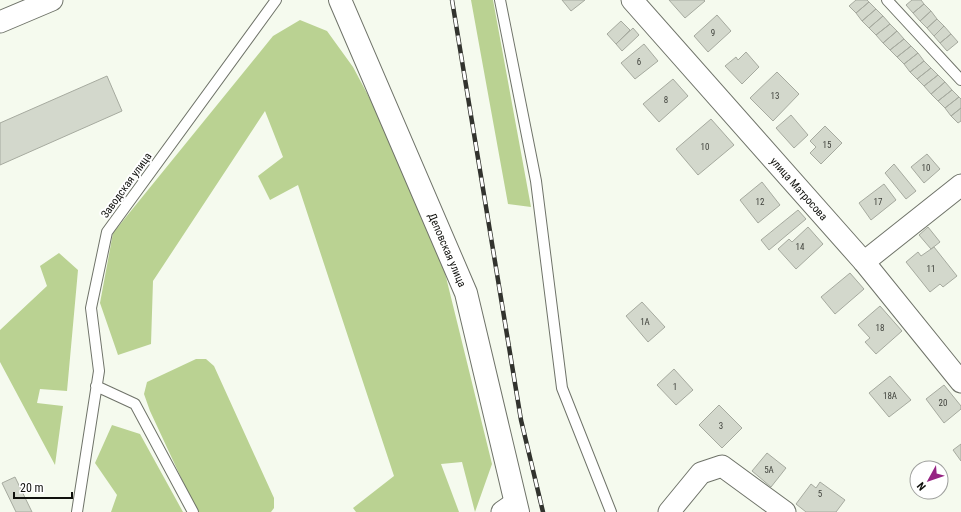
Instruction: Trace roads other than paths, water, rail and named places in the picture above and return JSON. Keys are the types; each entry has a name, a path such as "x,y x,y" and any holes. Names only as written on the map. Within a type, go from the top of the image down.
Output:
{"street":[{"path":"0,22 52,0"},
{"name":"Деповская улица","path":"340,0 466,293 512,509"},
{"name":"улица Матросова","path":"632,0 864,262 961,382"},
{"path":"864,262 961,185"},
{"path":"669,512 701,473 722,466 785,512"}],"lane":[{"name":"Заводская улица","path":"78,512 99,371 91,308 107,232 276,0"},
{"path":"500,0 536,181 562,388 611,512"},
{"path":"887,0 961,80"},
{"path":"96,386 135,404 193,512"}],"railway":[{"path":"452,0 521,420 543,512"}]}
